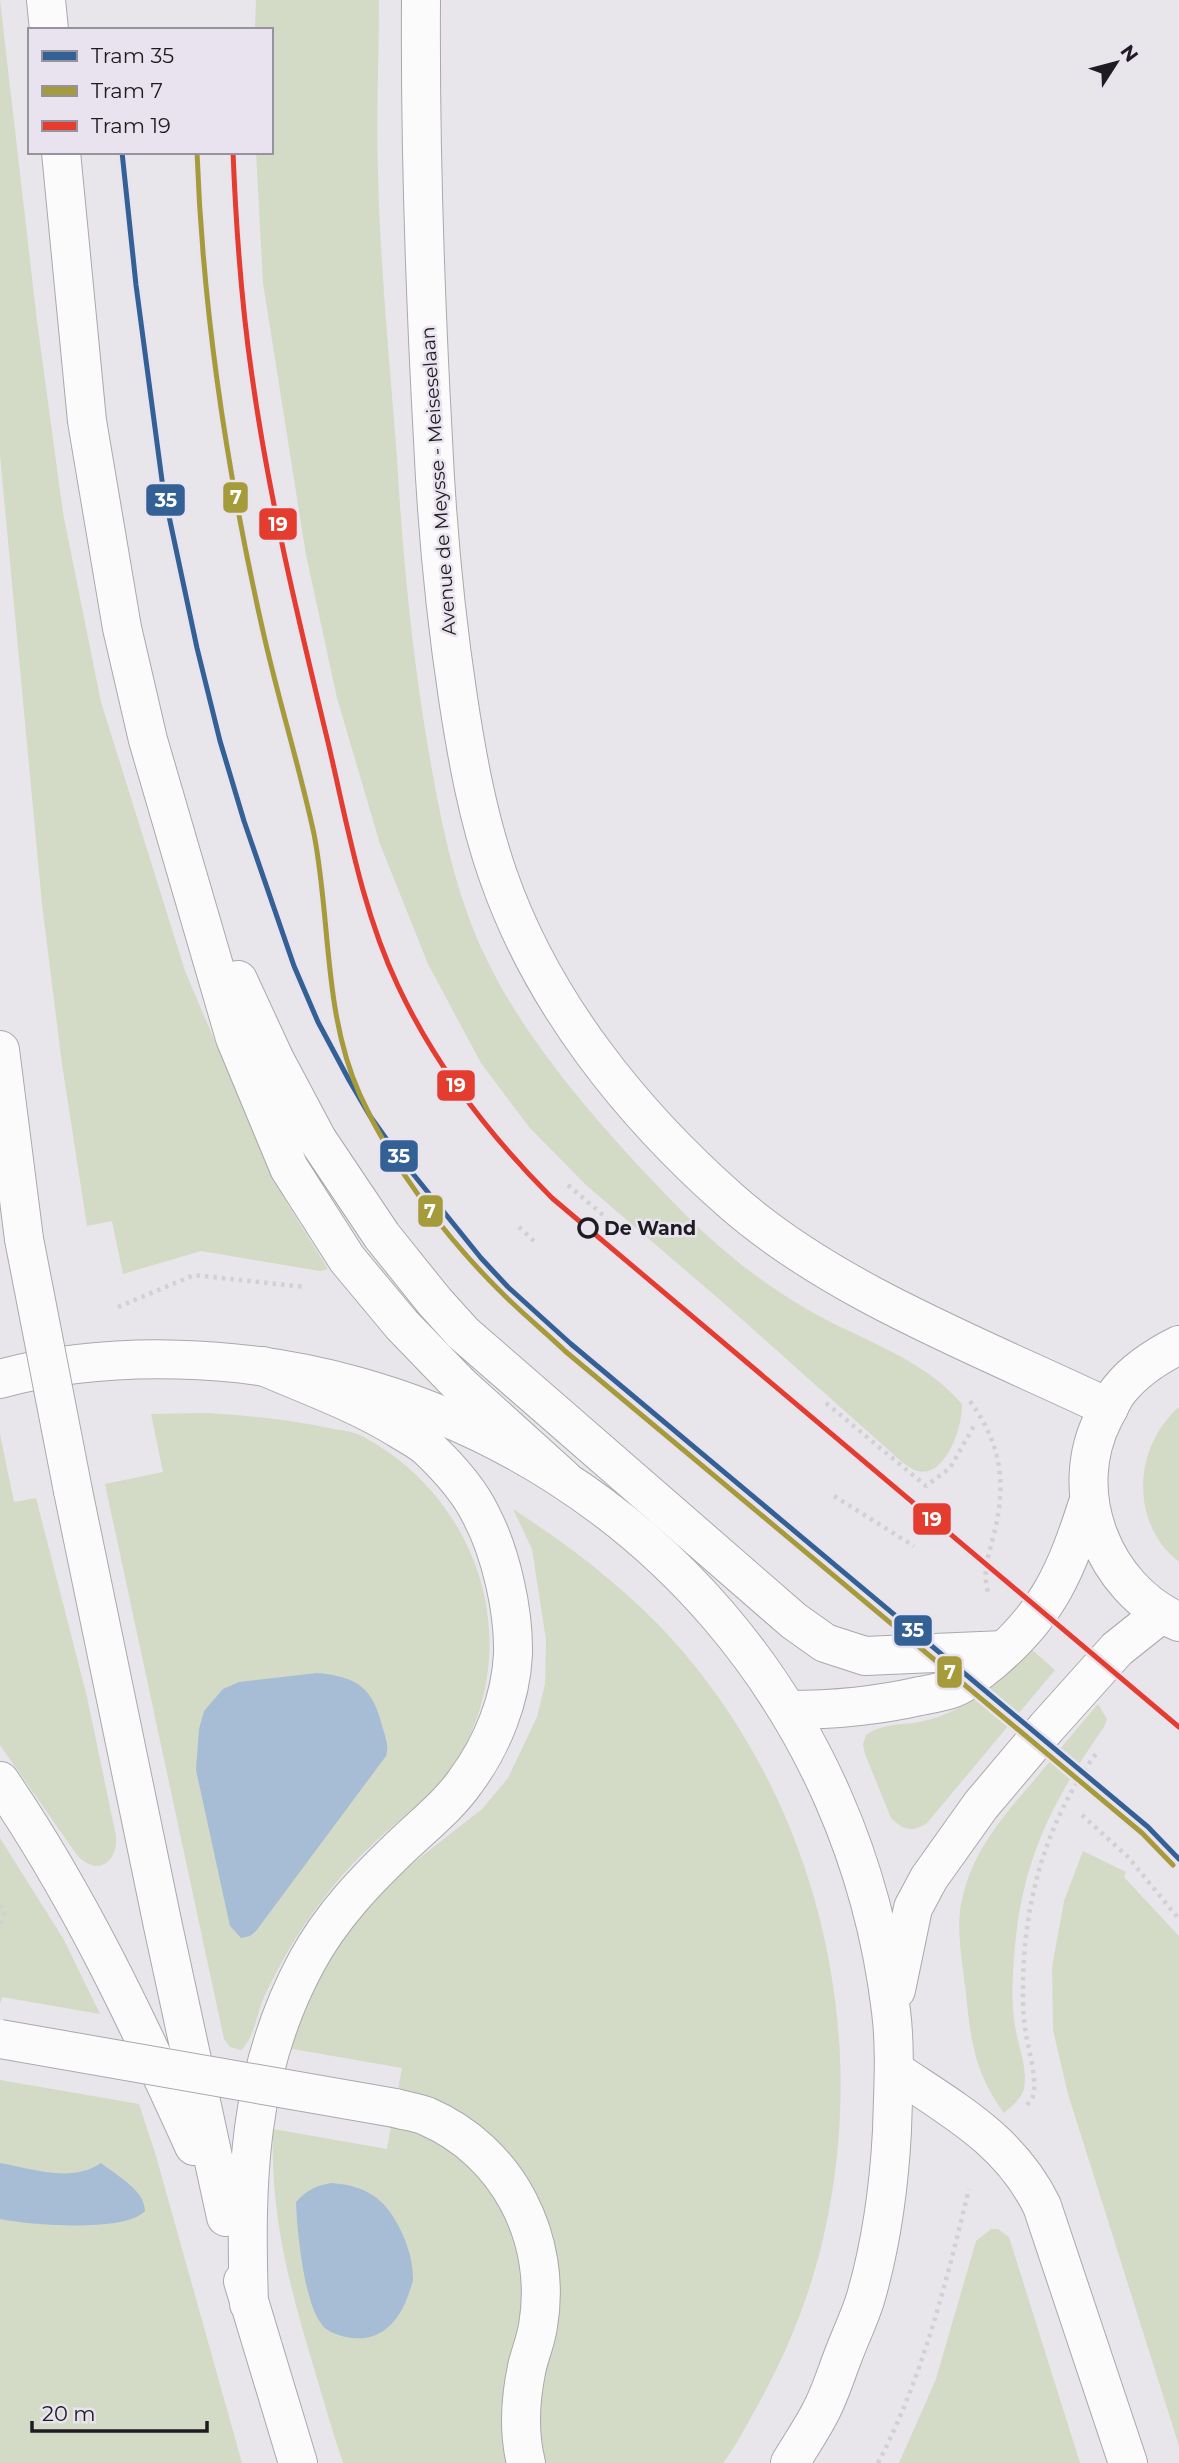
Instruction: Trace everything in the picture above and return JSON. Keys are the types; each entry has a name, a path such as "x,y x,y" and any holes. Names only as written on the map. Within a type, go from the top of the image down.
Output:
{"main road":[{"path":"46,0 49,28"},
{"name":"Avenue de Meysse - Meiseselaan","path":"421,0 428,365 440,560 448,626 464,738 483,825 498,876 538,965 587,1045 616,1081 665,1137 733,1203 813,1260 884,1301 1109,1408"},
{"path":"61,154 87,421 122,628 148,740 235,1038 272,1132 296,1180 347,1259 402,1325 459,1384 563,1478"},
{"path":"187,869 275,1060 317,1139 382,1236 463,1333 794,1621 825,1643 865,1656 1004,1650"},
{"path":"0,1050 24,1239 163,1926 226,2217 249,2304 298,2463"},
{"path":"891,2013 913,1908 929,1878 981,1805 1117,1649 1170,1618 1126,1584 1101,1545 1089,1500 1089,1464 1097,1431 1119,1390 1152,1359 1179,1345"},
{"path":"0,1379 92,1363 178,1359 263,1366 327,1377 388,1395 449,1417 508,1445 563,1478 628,1526 688,1581 741,1642 788,1710 826,1780 856,1855 878,1933 891,2013 894,2070 889,2186 864,2300 822,2409 790,2463"},
{"path":"249,2304 246,2215 250,2157 256,2106 279,2025 306,1963 337,1913 392,1855 447,1803 481,1759 495,1731 505,1699 513,1655 510,1613 499,1560 481,1514 460,1481 426,1446 373,1413 263,1366"},
{"path":"788,1710 833,1710 889,1703 953,1689 977,1674 1030,1623 1053,1593 1071,1555 1089,1500"},
{"path":"0,1780 51,1862 128,2002 226,2217"},
{"path":"0,2039 395,2108 424,2115 454,2130 486,2156 512,2186 525,2211 538,2252 542,2287 538,2327 520,2406 522,2447 526,2463"},
{"path":"894,2070 996,2142 1013,2158 1032,2185 1042,2206 1128,2463"}],"path":[{"path":"568,1185 603,1215"},
{"path":"519,1227 537,1244"},
{"path":"114,1309 194,1275 315,1289"},
{"path":"826,1403 926,1486 950,1468 975,1424"},
{"path":"834,1496 914,1546"},
{"path":"1082,1815 1128,1857 1179,1919"},
{"path":"0,1905 4,1913 0,1926"},
{"path":"878,2463 900,2421 935,2322 972,2177"}],"green space":[{"path":"0,0 37,321 63,513 101,702 185,971 257,1140 287,1203 328,1269 320,1271 201,1251 123,1274 112,1221 87,1226 62,1064 42,904 0,455"},
{"path":"256,0 379,0 377,151 381,244 409,606 423,716 444,831 466,909 486,958 524,1024 571,1088 596,1119 704,1233 735,1260 786,1296 823,1318 907,1360 945,1387 962,1404 956,1437 944,1459 936,1467 917,1471 903,1463 586,1185 529,1127 481,1063 428,964 380,844 337,698 306,555 263,283 256,154 273,154 273,28 255,28"},
{"path":"1179,1407 1179,1562 1165,1548 1153,1529 1143,1492 1144,1473 1155,1437"},
{"path":"208,1413 284,1420 353,1432 401,1462 435,1495 461,1533 479,1575 488,1620 488,1666 479,1712 459,1757 435,1788 352,1865 313,1913 276,1972 249,2039 241,2050 230,2047 224,2039 105,1484 163,1472 151,1414"},
{"path":"0,1434 14,1502 36,1498 87,1697 116,1836 114,1853 110,1860 99,1866 84,1862 77,1855 0,1745"},
{"path":"513,1509 576,1553 634,1601 670,1637 722,1703 765,1774 798,1850 822,1929 836,2011 841,2094 834,2177 818,2259 797,2322 760,2401 723,2463 343,2463 289,2277 278,2220 273,2129 387,2149 402,2068 287,2048 309,1992 346,1932 398,1875 482,1809 508,1778 537,1717 545,1684 546,1640 532,1549"},
{"path":"1031,1649 1055,1670 927,1823 912,1829 895,1822 865,1754 863,1744 866,1735 880,1728 924,1721 955,1710 995,1683"},
{"path":"1098,1704 1107,1719 1104,1727 1051,1814 1039,1842 1021,1903 1016,1936 1013,1999 1025,2081 1021,2096 1004,2113 981,2071 973,2043 960,1949 961,1904 972,1868 990,1836"},
{"path":"0,1838 64,1940 100,2014 2,1997 0,2004"},
{"path":"1083,1851 1126,1872 1124,1877 1179,1936 1179,2446 1068,2094 1053,2030 1052,1967 1064,1901"},
{"path":"0,2080 139,2104 242,2463 0,2463"},
{"path":"991,2229 998,2229 1009,2237 1080,2463 899,2463 936,2379 976,2241"}],"water":[{"path":"317,1673 354,1682 369,1694 385,1736 386,1756 256,1931 241,1938 230,1926 196,1770 199,1729 204,1711 223,1689 239,1682"},
{"path":"0,2163 65,2173 89,2169 101,2163 135,2190 144,2203 145,2211 134,2218 98,2225 54,2225 0,2219"},
{"path":"332,2183 364,2190 380,2201 399,2227 411,2258 413,2282 400,2314 386,2329 368,2337 346,2337 325,2328 314,2311 306,2282 296,2202 312,2189"}],"tram line":[{"name":"35","path":"122,154 136,285 163,488 220,741 244,821 294,966 318,1022 370,1116 397,1154 481,1258 508,1287 571,1344 1148,1827 1179,1859"},
{"name":"7","path":"197,154 211,336 240,519 265,640 314,834 340,1032 360,1095 388,1149 441,1226 526,1316 1142,1833 1173,1865"},
{"name":"19","path":"233,154 248,348 285,558 348,833 374,926 398,986 429,1044 486,1125 552,1198 1179,1727"}],"place":[{"name":"De Wand","path":"588,1228"}]}
